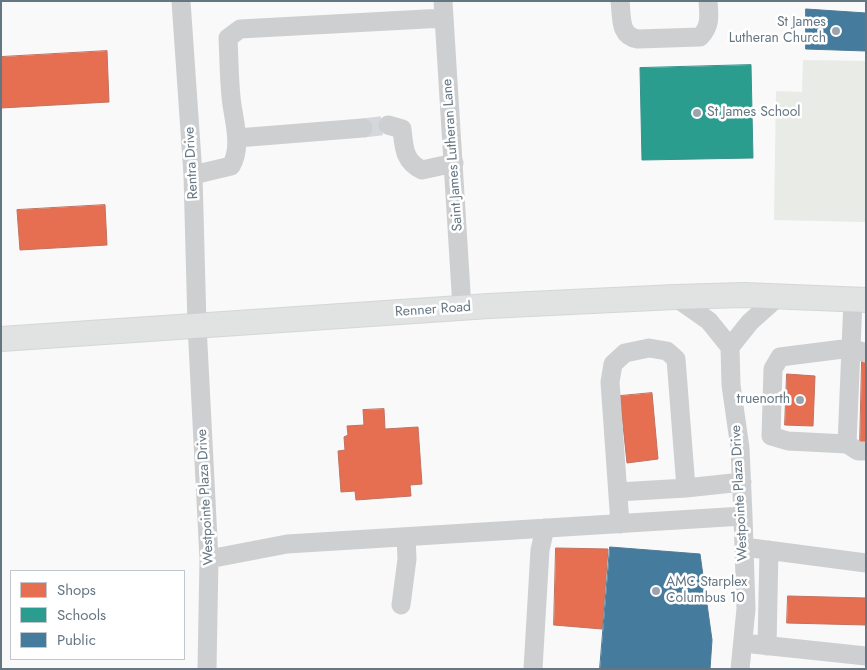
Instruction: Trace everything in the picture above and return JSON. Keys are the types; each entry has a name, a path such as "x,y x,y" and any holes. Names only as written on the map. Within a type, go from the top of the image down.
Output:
{"main road":[{"name":"Renner Road","path":"1,340 462,308 675,297 744,295 859,300"}],"street":[{"name":"Rentra Drive","path":"182,1 193,175 197,325"},
{"path":"620,1 624,32 630,38 638,39 700,37 710,21 708,1"},
{"path":"193,175 232,166 236,158 237,138 231,96 228,38 240,29 444,10"},
{"name":"Saint James Lutheran Lane","path":"444,10 462,308"},
{"path":"388,125 402,129 403,145 411,164 422,170 454,163"},
{"path":"237,138 363,128"},
{"path":"675,297 709,320 730,347 750,322 778,297"},
{"path":"847,444 858,351 859,300"},
{"name":"Westpointe Plaza Drive","path":"197,325 209,559 207,669"},
{"name":"Westpointe Plaza Drive","path":"730,347 731,385 740,448 746,609 740,669"},
{"path":"620,524 610,382 613,364 624,353 649,348 666,351 676,360 686,488"},
{"path":"858,351 780,357 773,368 771,436 788,441 847,444 858,451 866,451"},
{"path":"618,492 742,482"},
{"path":"209,559 287,544 743,516"},
{"path":"533,669 540,550 545,528"},
{"path":"401,605 407,559 406,537"},
{"path":"744,547 866,563"},
{"path":"767,646 769,550"},
{"path":"743,643 866,656"}],"shaded area":[{"path":"803,60 866,61 866,222 774,220 776,91 802,92"}],"building: Shops":[{"path":"107,51 109,102 1,108 1,57"},
{"path":"105,205 107,245 20,250 17,210"},
{"path":"862,361 866,361 866,445 860,445"},
{"name":"truenorth","path":"787,374 815,376 813,426 785,425"},
{"path":"652,393 658,459 627,463 620,396"},
{"path":"384,409 385,429 418,427 422,484 410,485 411,496 356,500 355,491 341,492 338,451 345,450 344,437 348,435 347,426 364,425 363,410"},
{"path":"556,548 608,549 602,629 554,625"},
{"path":"788,596 866,598 866,625 787,623"}],"building: Schools":[{"name":"St James School","path":"751,65 753,158 642,160 640,68"}],"building: Public":[{"name":"St James Lutheran Church","path":"806,9 866,13 866,51 806,49"},
{"name":"AMC Starplex Columbus 10","path":"610,547 700,554 712,640 710,669 600,669"}],"tunnel":[{"path":"363,128 388,125"}],"place":[{"name":"St James Lutheran Church","path":"836,31"},
{"name":"St James School","path":"697,113"},
{"name":"truenorth","path":"800,400"},
{"name":"AMC Starplex Columbus 10","path":"656,591"}]}
